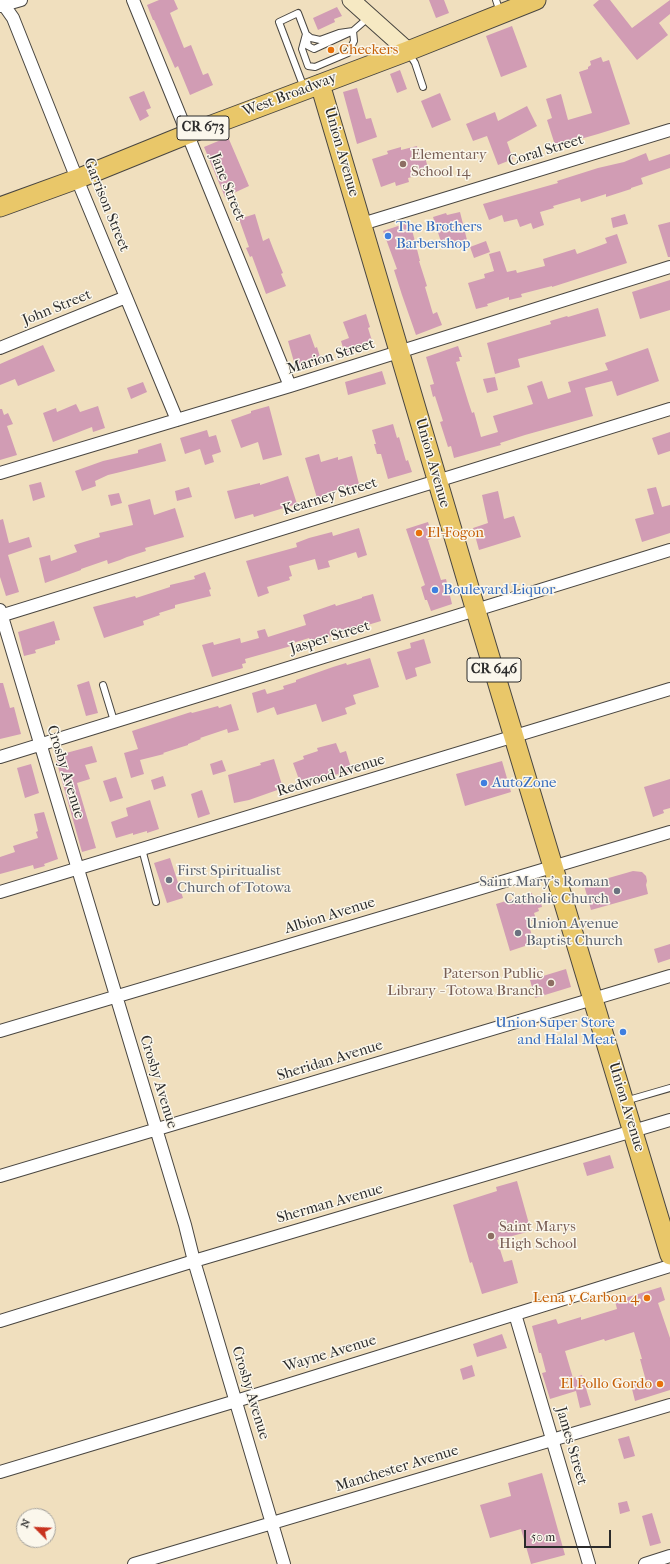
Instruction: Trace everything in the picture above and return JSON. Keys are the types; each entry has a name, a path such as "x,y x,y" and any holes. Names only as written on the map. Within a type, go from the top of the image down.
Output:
{"main road":[{"path":"351,0 408,51"},
{"name":"West Broadway","path":"0,207 77,179 188,134 408,51 498,7 527,2"},
{"name":"Union Avenue","path":"313,87 362,224 476,611 593,999 632,1099 633,1131 670,1255"}],"street":[{"path":"1,6 21,0"},
{"name":"Jane Street","path":"133,0 290,386"},
{"name":"Garrison Street","path":"1,6 6,8 13,18 77,179 178,420"},
{"name":"Coral Street","path":"362,224 670,130"},
{"name":"Marion Street","path":"0,473 290,386 670,267"},
{"name":"John Street","path":"0,348 126,297"},
{"name":"Kearney Street","path":"1,614 670,409"},
{"name":"Jasper Street","path":"0,757 670,550"},
{"name":"Crosby Avenue","path":"1,614 185,1225 194,1261 284,1564"},
{"name":"Redwood Avenue","path":"0,892 670,689"},
{"name":"Albion Avenue","path":"0,1031 670,832"},
{"name":"Sheridan Avenue","path":"0,1176 670,976"},
{"name":"Sherman Avenue","path":"0,1321 194,1261 670,1120"},
{"name":"Wayne Avenue","path":"0,1472 236,1401 670,1266"},
{"name":"James Street","path":"515,1314 589,1564"},
{"name":"Manchester Avenue","path":"134,1564 670,1405"},
{"path":"645,1564 670,1556"}],"lane":[{"path":"313,87 279,22 298,13 306,34 308,46 314,49 353,31 370,17"},
{"path":"306,34 302,49 308,66 315,67 348,53 354,41 353,31"},
{"path":"306,34 311,38 320,40 339,33 353,31"},
{"path":"408,51 423,87"},
{"path":"103,686 114,721"},
{"path":"142,849 156,902"},
{"path":"632,1099 670,1088"}],"building":[{"path":"159,0 174,0 178,9 170,13 184,48 191,45 203,75 208,73 213,85 190,95 178,66 175,68 147,5"},
{"path":"429,0 444,0 449,13 436,18"},
{"path":"599,0 610,0 632,28 670,0 670,14 659,23 668,35 637,60 593,5"},
{"path":"337,7 342,16 334,19 335,22 318,30 313,18"},
{"path":"512,26 527,67 501,77 486,36"},
{"path":"601,57 603,62 609,60 630,124 555,145 547,120 552,118 546,99 561,94 568,120 592,113 579,72 588,69 591,65 590,61"},
{"path":"400,70 407,89 397,93 390,74"},
{"path":"357,88 366,119 371,118 377,137 357,144 343,92"},
{"path":"144,91 151,108 146,110 149,116 140,121 129,97"},
{"path":"440,93 451,120 432,128 421,101"},
{"path":"527,106 537,126 507,142 513,159 498,165 487,136 473,141 466,124 495,112 498,121"},
{"path":"228,137 249,186 225,197 204,147"},
{"path":"417,146 418,152 423,150 428,168 422,170 423,174 408,178 409,182 396,186 395,182 381,187 372,159 388,154 387,151 401,147 401,150"},
{"path":"646,153 649,161 670,154 670,168 641,178 643,184 631,189 606,197 606,194 581,202 580,198 553,206 554,208 540,212 544,225 533,229 531,223 520,227 517,219 504,222 502,215 489,220 483,204 558,183 557,181 598,168 624,162"},
{"path":"460,212 467,240 443,248 433,217 446,213 447,215"},
{"path":"255,214 263,241 269,238 283,273 281,274 286,286 266,294 252,256 250,257 246,248 249,247 239,219"},
{"path":"625,214 628,224 613,228 611,218"},
{"path":"410,222 419,261 427,286 425,287 433,314 437,312 442,325 416,335 394,270 397,269 383,231"},
{"path":"670,222 670,257 668,257 658,225"},
{"path":"617,234 627,263 552,287 521,294 522,297 509,300 509,297 487,304 488,306 476,309 468,283 485,278 484,274 494,271 489,254 500,251 507,272 516,270 517,273 545,266 543,259 575,249 577,254 607,243 605,238"},
{"path":"486,241 490,252 474,258 470,247"},
{"path":"670,280 670,310 640,319 632,292"},
{"path":"598,308 606,336 518,359 520,367 495,374 487,343 551,324 550,321"},
{"path":"366,314 370,327 368,328 373,344 345,354 341,341 349,338 343,322"},
{"path":"310,334 315,348 317,347 321,360 296,369 288,341"},
{"path":"43,345 55,371 18,386 15,379 0,385 0,364"},
{"path":"458,346 462,357 459,357 460,361 456,362 472,413 474,412 481,437 498,432 493,416 533,404 527,386 542,381 548,399 571,392 568,382 608,370 605,363 648,348 659,381 617,396 612,381 585,388 593,416 525,435 500,443 501,445 454,458 451,446 448,447 440,422 443,421 435,396 433,397 430,385 434,384 426,357"},
{"path":"382,371 386,384 348,395 345,382"},
{"path":"495,377 498,390 487,393 483,379"},
{"path":"143,382 147,392 131,399 127,388"},
{"path":"76,404 80,412 98,406 105,428 93,432 92,427 53,442 43,413 56,408 57,412"},
{"path":"269,406 282,455 263,460 258,442 241,448 231,420 251,413 251,411"},
{"path":"0,409 2,409 4,415 8,413 13,424 7,426 17,455 0,460"},
{"path":"393,424 397,438 399,437 406,461 408,460 412,472 388,479 381,454 377,454 372,430"},
{"path":"207,430 209,437 216,435 221,452 212,455 214,462 205,465 200,449 185,454 180,438"},
{"path":"670,432 670,451 658,455 652,438"},
{"path":"161,443 166,461 108,475 95,481 96,486 82,491 75,471 103,461 138,453 138,450"},
{"path":"319,454 321,462 338,457 338,460 352,456 359,484 330,492 331,493 317,498 305,458"},
{"path":"288,476 297,504 254,517 253,514 235,519 227,491 260,483 260,485"},
{"path":"41,482 45,497 33,501 29,485"},
{"path":"189,487 192,497 177,501 175,491"},
{"path":"656,487 662,507 670,505 670,533 642,542 635,519 654,514 647,489"},
{"path":"498,491 504,519 514,516 521,537 479,550 473,528 488,523 482,495"},
{"path":"119,493 122,503 111,506 108,495"},
{"path":"150,499 154,515 175,508 184,537 145,548 146,551 108,564 107,560 45,583 39,558 50,555 51,561 77,552 74,545 100,537 99,533 133,525 128,505"},
{"path":"3,519 9,543 29,537 32,547 8,555 19,592 6,596 0,577 0,520"},
{"path":"428,522 433,538 428,540 441,580 446,579 452,604 431,611 427,600 425,600 421,587 425,585 406,529"},
{"path":"359,528 367,555 358,558 356,552 328,561 330,567 318,570 315,559 289,566 292,576 289,577 290,580 267,587 269,593 258,597 246,561 297,547 296,543 309,538 332,532 333,536"},
{"path":"205,572 211,589 209,590 211,596 175,605 175,608 159,613 160,615 143,621 144,625 104,638 93,607 135,596 136,598 170,587 170,585 195,579 194,576"},
{"path":"373,594 381,621 311,642 309,638 290,644 291,646 245,659 246,663 242,664 243,668 212,677 202,645 213,642 214,645 240,638 241,643 259,638 257,631 265,629 268,637 306,625 303,615 335,604 336,606"},
{"path":"54,621 60,640 55,641 55,644 35,650 36,653 24,656 18,632"},
{"path":"424,639 431,663 415,668 417,676 406,680 397,652 411,648 410,643"},
{"path":"370,658 379,687 353,695 356,704 345,708 347,714 322,722 316,704 277,715 274,707 257,713 252,693 265,689 267,694 284,689 283,686 296,682 296,680 346,663 347,665"},
{"path":"89,681 98,713 86,716 77,685"},
{"path":"0,683 3,683 10,708 14,707 21,734 0,739"},
{"path":"231,704 239,730 228,733 227,729 200,738 201,739 188,745 163,753 164,754 140,760 144,774 131,778 124,753 138,749 132,731 191,712 218,706 219,708"},
{"path":"336,743 340,753 346,751 352,771 301,785 293,763 304,759 303,756 318,751 317,748"},
{"path":"92,746 97,762 85,765 90,779 77,783 96,848 82,852 55,756"},
{"path":"274,759 283,788 249,800 234,803 228,775 261,765 260,763"},
{"path":"222,760 226,771 213,775 210,764"},
{"name":"AutoZone","path":"502,761 511,792 465,806 456,774"},
{"path":"31,764 39,793 25,798 17,768"},
{"path":"163,776 166,786 154,790 151,780"},
{"path":"116,777 123,798 110,802 103,781"},
{"path":"670,779 670,808 663,810 664,813 653,817 644,787"},
{"path":"202,790 210,814 198,818 191,794"},
{"path":"150,800 159,829 147,833 147,831 133,835 133,833 116,838 111,822 128,816 126,808"},
{"path":"44,812 58,859 44,864 45,866 34,869 33,865 0,874 0,857 15,852 13,846 38,838 34,814"},
{"name":"First Spiritualist Church of Totowa","path":"170,858 183,898 167,903 154,863"},
{"name":"Saint Mary's Roman Catholic Church","path":"633,871 642,872 646,876 648,894 591,910 584,885"},
{"name":"Union Avenue Baptist Church","path":"532,893 533,897 539,896 542,907 538,908 539,911 534,913 536,919 528,922 534,943 510,951 496,904"},
{"path":"670,944 670,959 658,963 654,949"},
{"name":"Paterson Public Library - Totowa Branch","path":"566,969 571,987 535,998 530,980"},
{"path":"610,1155 614,1168 587,1176 583,1163"},
{"path":"517,1181 531,1231 497,1240 504,1262 512,1260 518,1283 482,1294 472,1262 470,1263 453,1205 497,1191 496,1187"},
{"path":"661,1287 665,1300 658,1303 670,1338 670,1390 635,1401 631,1385 646,1381 640,1359 642,1359 634,1332 605,1341 604,1339 565,1351 573,1378 582,1375 591,1405 580,1408 576,1391 550,1399 542,1373 546,1372 532,1326 556,1319 558,1324 581,1317 581,1320 617,1309 615,1301"},
{"path":"502,1334 507,1348 477,1357 473,1344"},
{"path":"472,1365 475,1376 463,1380 460,1369"},
{"path":"629,1436 635,1456 624,1459 618,1439"},
{"path":"542,1473 565,1555 531,1564 521,1529 490,1538 480,1505 511,1496 508,1483"},
{"path":"627,1501 630,1511 620,1514 618,1503"},
{"path":"652,1513 661,1543 650,1546 642,1516"}],"place":[{"name":"Checkers","path":"331,50"},
{"name":"Elementary School 14","path":"403,164"},
{"name":"The Brothers Barbershop","path":"388,236"},
{"name":"El-Fogon","path":"419,533"},
{"name":"Boulevard Liquor","path":"435,590"},
{"name":"AutoZone","path":"484,783"},
{"name":"First Spiritualist Church of Totowa","path":"169,880"},
{"name":"Saint Mary's Roman Catholic Church","path":"617,891"},
{"name":"Union Avenue Baptist Church","path":"518,933"},
{"name":"Paterson Public Library - Totowa Branch","path":"551,983"},
{"name":"Union Super Store and Halal Meat","path":"623,1032"},
{"name":"Saint Marys High School","path":"491,1236"},
{"name":"Lena y Carbon 4","path":"647,1298"},
{"name":"El Pollo Gordo","path":"660,1384"}]}
